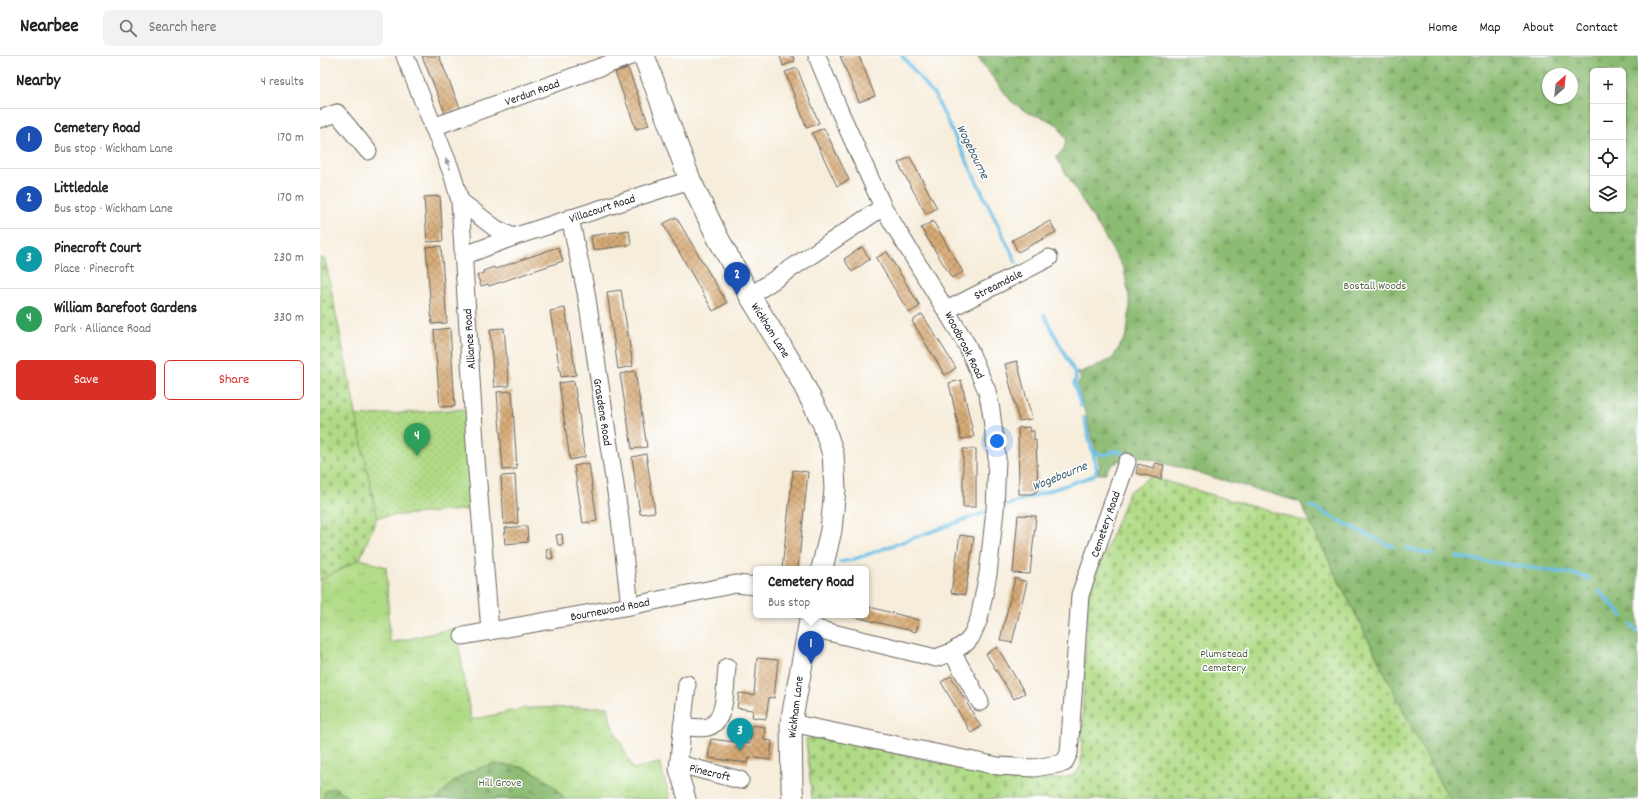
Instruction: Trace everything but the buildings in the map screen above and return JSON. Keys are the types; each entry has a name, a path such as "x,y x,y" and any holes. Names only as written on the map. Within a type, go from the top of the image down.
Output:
{"main road":[{"name":"Wickham Lane","path":"644,56 690,180 718,238 750,296 798,374 823,423 833,454 835,490 831,530 823,566"},
{"name":"Wickham Lane","path":"793,799 791,723 810,621"}],"street":[{"name":"Alliance Road","path":"405,56 452,173 460,201 476,459 490,631"},
{"name":"Verdun Road","path":"433,127 631,56"},
{"name":"Woodbrook Road","path":"810,621 936,658 952,652 967,642 971,637 979,619 988,574 995,510 997,458 987,391 967,345 883,207 840,112 817,56"},
{"path":"320,119 337,114 368,151"},
{"name":"Villacourt Road","path":"463,256 513,237 690,180"},
{"path":"460,201 495,228 513,237"},
{"path":"750,296 883,207"},
{"name":"Grasdene Road","path":"570,218 587,299 620,520 630,606"},
{"name":"Streamdale","path":"947,310 1049,258"},
{"name":"Cemetery Road","path":"791,723 998,766 1034,768 1064,763 1069,753 1080,595 1127,462"},
{"name":"Bournewood Road","path":"463,636 630,606 736,584 753,586"},
{"path":"952,652 980,702"},
{"path":"682,726 706,728 714,724 720,717 727,667"},
{"name":"Pinecroft","path":"687,684 682,726 680,764 678,770 688,799"},
{"name":"Pinecroft","path":"680,764 740,780"}],"green space":[{"name":"Bostall Woods","path":"978,56 1638,56 1638,799 1450,799 1438,780 1300,502 1138,456 1119,461 1111,466 1105,474 1098,474 1100,466 1077,384 1081,380 1078,372 1112,359 1127,334 1130,303 1124,269 1056,157 1064,149 1066,139 1058,125 1044,118 1028,113 1011,101"},
{"path":"320,257 325,260 377,517 360,559 320,580"},
{"path":"466,409 474,509 377,517 356,416"},
{"name":"Plumstead Cemetery","path":"1150,477 1310,523 1438,780 1450,799 812,799 806,739 822,734 1002,779 1033,781 1064,778 1076,774 1081,765 1084,669 1089,592 1129,492"},
{"path":"360,559 386,567 390,643 456,628 471,720 526,708 608,707 611,723 633,769 660,763 670,799 320,799 320,580"},
{"name":"Hill Grove","path":"495,764 517,766 533,772 551,783 564,799 437,799 450,785 462,776 476,769"},
{"path":"334,787 346,795 349,799 324,799 324,792"}],"waterway":[{"name":"Wogebourne","path":"902,56 935,96 1016,262"},
{"name":"Wogebourne","path":"1044,315 1075,373 1076,379 1074,384 1081,406"},
{"name":"Wogebourne","path":"1001,507 1095,474 1097,469 1084,418"},
{"path":"1093,451 1103,454 1109,454 1114,451 1124,453"},
{"path":"1310,506 1388,545 1393,546"},
{"name":"Wogebourne","path":"839,562 852,560 986,512"},
{"path":"1406,548 1433,554"},
{"path":"1457,557 1573,574 1587,577 1589,580"},
{"path":"1599,591 1623,616"},
{"path":"1631,625 1638,632"}],"place":[{"name":"Littledale","path":"737,295"},
{"name":"William Barefoot Gardens","path":"417,456"},
{"name":"Cemetery Road","path":"811,664"},
{"name":"Pinecroft Court","path":"740,751"}]}
